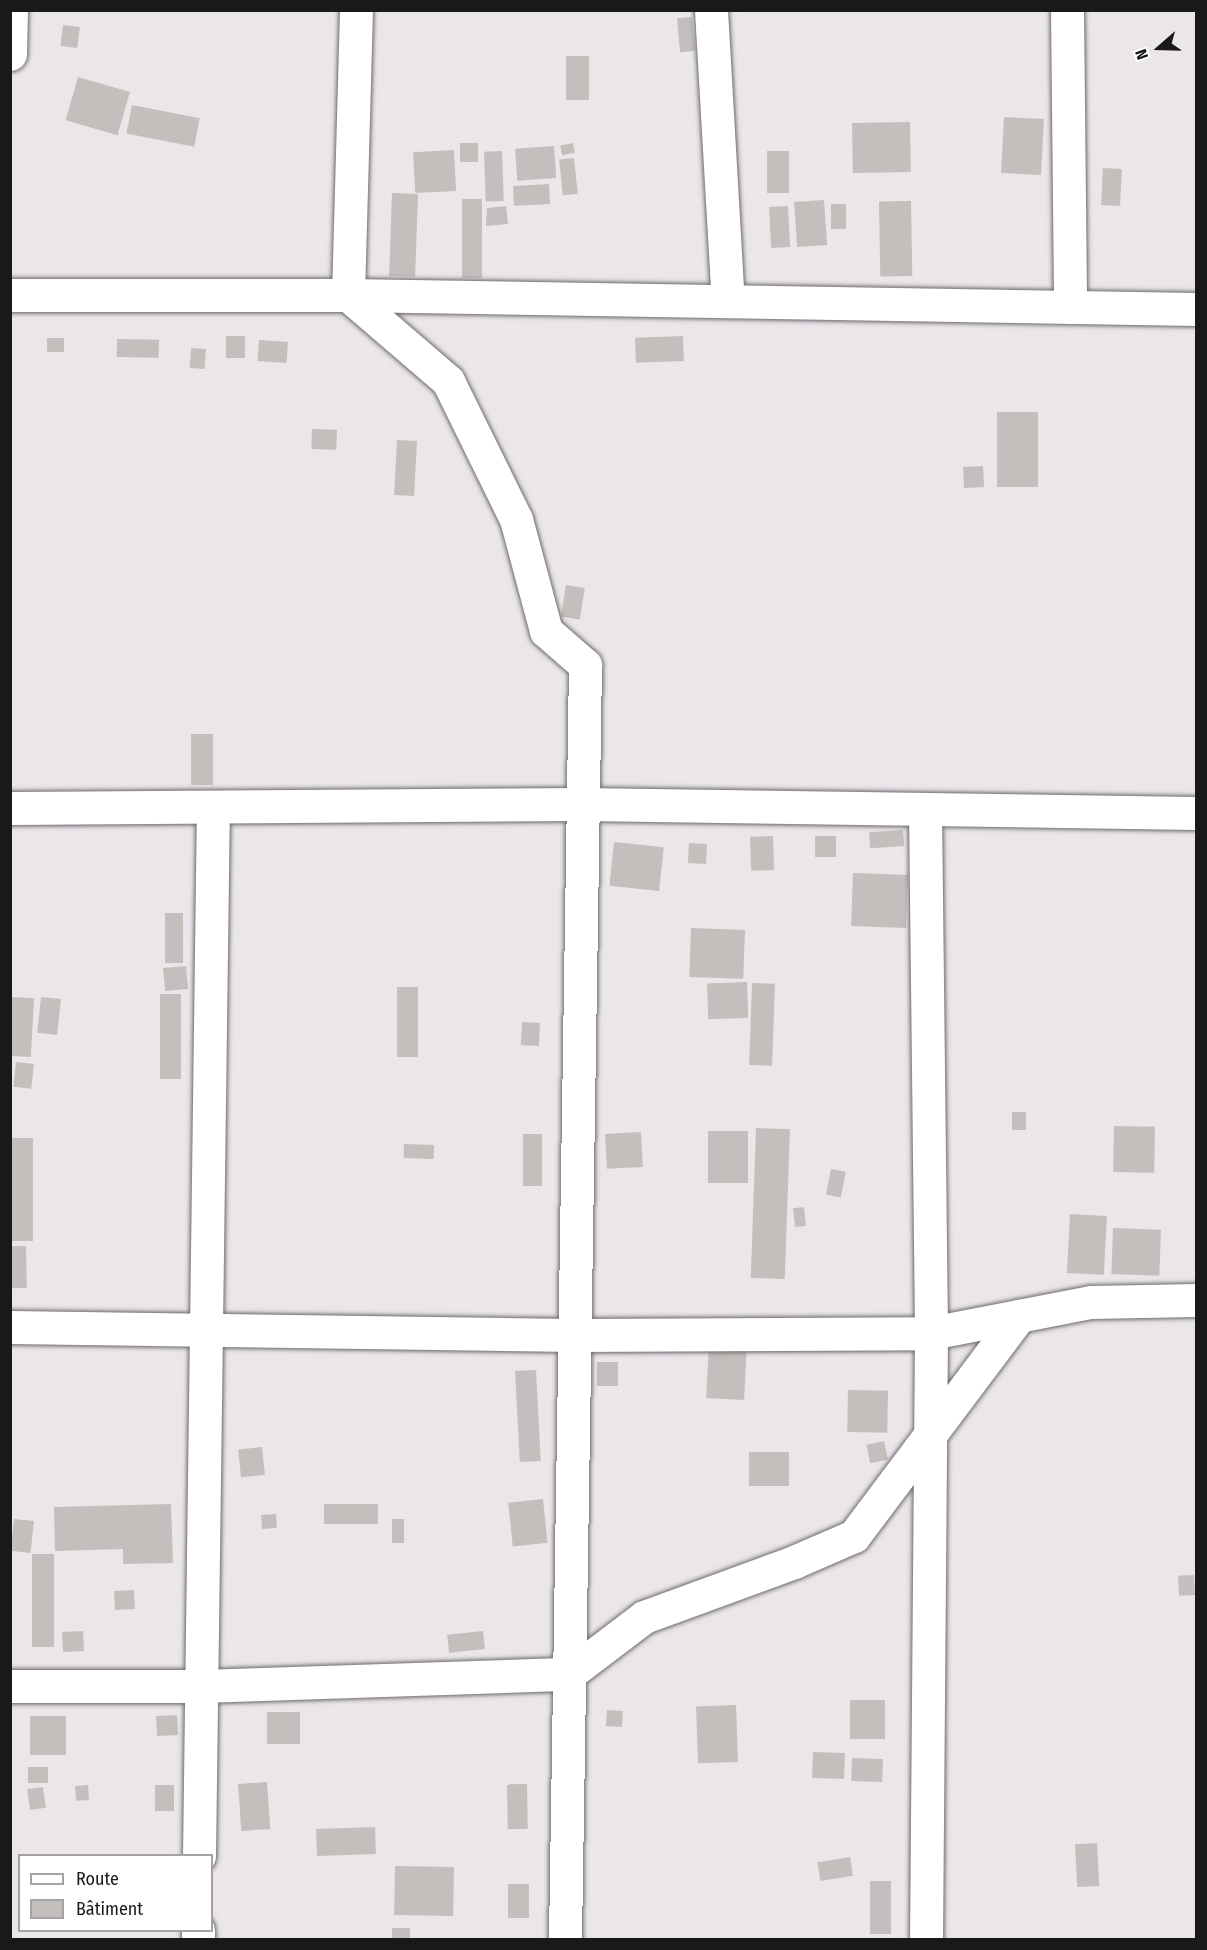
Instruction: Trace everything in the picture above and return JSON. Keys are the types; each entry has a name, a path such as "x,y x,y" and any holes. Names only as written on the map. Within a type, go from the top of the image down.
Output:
{"street":[{"path":"10,54 11,10"},
{"path":"348,295 356,10"},
{"path":"711,10 728,301"},
{"path":"1066,10 1070,306"},
{"path":"10,295 348,295 1197,309"},
{"path":"348,295 448,381 516,519 546,631 585,665 565,1940"},
{"path":"10,808 583,804 1197,813"},
{"path":"199,1854 213,807"},
{"path":"925,809 931,1333 926,1940"},
{"path":"10,1327 575,1335 931,1333 1091,1302 1197,1300"},
{"path":"10,1686 201,1686 569,1674 644,1617 795,1562 854,1536 930,1430 1019,1316"}],"building":[{"path":"692,17 695,51 680,52 677,18"},
{"path":"63,25 80,27 77,48 60,46"},
{"path":"566,56 589,56 589,100 566,100"},
{"path":"78,77 130,92 118,135 66,120"},
{"path":"132,105 200,118 194,147 126,133"},
{"path":"1004,117 1044,119 1041,175 1001,173"},
{"path":"910,122 911,172 853,173 852,123"},
{"path":"460,143 478,143 478,162 460,162"},
{"path":"573,143 575,153 562,155 560,145"},
{"path":"554,146 556,178 517,181 515,149"},
{"path":"454,150 456,191 415,193 413,152"},
{"path":"502,151 504,201 486,202 484,152"},
{"path":"767,151 789,151 789,193 767,193"},
{"path":"574,158 578,194 563,195 559,160"},
{"path":"1103,168 1122,169 1120,206 1101,205"},
{"path":"549,184 550,204 514,206 513,186"},
{"path":"392,193 418,194 415,277 389,276"},
{"path":"462,199 482,199 482,278 462,278"},
{"path":"824,200 827,245 797,247 794,202"},
{"path":"911,201 912,276 880,277 879,202"},
{"path":"831,204 846,204 846,229 831,229"},
{"path":"506,206 508,224 486,226 487,208"},
{"path":"788,206 790,247 771,248 769,207"},
{"path":"226,336 245,336 245,358 226,358"},
{"path":"683,336 684,361 636,363 635,338"},
{"path":"47,338 64,338 64,352 47,352"},
{"path":"117,339 159,340 159,358 117,357"},
{"path":"259,340 288,342 286,363 258,361"},
{"path":"191,348 206,349 205,369 190,368"},
{"path":"997,412 1038,412 1038,487 997,487"},
{"path":"312,429 337,430 336,450 311,449"},
{"path":"397,440 417,441 414,496 394,495"},
{"path":"983,466 984,487 964,488 963,467"},
{"path":"566,585 585,588 580,620 561,617"},
{"path":"191,734 213,734 213,785 191,785"},
{"path":"903,830 904,846 870,848 869,832"},
{"path":"773,836 774,870 751,871 750,837"},
{"path":"815,836 836,836 836,857 815,857"},
{"path":"614,842 664,847 659,891 609,886"},
{"path":"689,843 707,844 706,864 688,863"},
{"path":"853,873 908,875 906,928 851,926"},
{"path":"165,913 183,913 183,963 165,963"},
{"path":"691,928 745,930 743,979 689,977"},
{"path":"186,966 188,989 165,991 163,968"},
{"path":"747,982 748,1018 708,1019 707,983"},
{"path":"752,983 775,984 772,1066 749,1065"},
{"path":"397,987 418,987 418,1057 397,1057"},
{"path":"160,994 181,994 181,1079 160,1079"},
{"path":"12,997 34,998 31,1057 10,1056"},
{"path":"41,997 61,999 57,1035 37,1033"},
{"path":"522,1022 540,1023 539,1046 521,1045"},
{"path":"16,1062 34,1064 31,1089 13,1087"},
{"path":"1012,1112 1026,1112 1026,1130 1012,1130"},
{"path":"1114,1126 1155,1127 1154,1173 1113,1172"},
{"path":"756,1128 790,1129 785,1279 751,1278"},
{"path":"708,1131 748,1131 748,1183 708,1183"},
{"path":"641,1132 643,1167 607,1169 605,1134"},
{"path":"523,1134 542,1134 542,1186 523,1186"},
{"path":"10,1138 33,1138 33,1241 10,1241"},
{"path":"404,1144 434,1145 433,1159 404,1158"},
{"path":"831,1169 846,1172 841,1197 826,1195"},
{"path":"804,1207 806,1226 795,1227 793,1208"},
{"path":"1070,1214 1107,1216 1104,1275 1067,1273"},
{"path":"1113,1228 1161,1230 1159,1276 1111,1274"},
{"path":"10,1246 26,1246 27,1288 11,1288"},
{"path":"709,1343 747,1345 744,1400 706,1398"},
{"path":"597,1362 618,1362 618,1386 597,1386"},
{"path":"536,1370 541,1461 520,1462 515,1371"},
{"path":"848,1390 888,1391 887,1433 847,1432"},
{"path":"884,1441 888,1460 870,1463 866,1445"},
{"path":"262,1447 265,1475 241,1477 238,1450"},
{"path":"749,1452 789,1452 789,1486 749,1486"},
{"path":"543,1499 548,1543 513,1546 508,1503"},
{"path":"171,1504 173,1563 123,1564 123,1549 55,1551 54,1507"},
{"path":"324,1504 378,1504 378,1524 324,1524"},
{"path":"276,1514 277,1528 262,1529 261,1515"},
{"path":"14,1519 34,1521 31,1553 11,1551"},
{"path":"392,1519 404,1519 404,1543 392,1543"},
{"path":"32,1554 54,1554 54,1647 32,1647"},
{"path":"1194,1575 1195,1595 1179,1596 1178,1576"},
{"path":"134,1590 135,1609 115,1610 114,1591"},
{"path":"83,1631 84,1651 63,1652 62,1632"},
{"path":"483,1631 485,1649 449,1653 447,1635"},
{"path":"850,1700 885,1700 885,1739 850,1739"},
{"path":"736,1705 738,1762 698,1763 696,1706"},
{"path":"607,1710 623,1711 622,1727 606,1726"},
{"path":"267,1712 300,1712 300,1744 267,1744"},
{"path":"177,1715 178,1735 157,1736 156,1716"},
{"path":"30,1716 66,1716 66,1755 30,1755"},
{"path":"813,1752 845,1753 844,1779 812,1778"},
{"path":"852,1758 883,1759 882,1782 851,1781"},
{"path":"28,1767 48,1767 48,1783 28,1783"},
{"path":"267,1782 270,1829 241,1831 238,1784"},
{"path":"507,1784 527,1784 528,1829 508,1829"},
{"path":"88,1785 89,1800 76,1801 75,1786"},
{"path":"155,1785 174,1785 174,1811 155,1811"},
{"path":"43,1787 46,1808 30,1810 27,1789"},
{"path":"375,1827 376,1854 317,1856 316,1829"},
{"path":"1097,1843 1099,1886 1077,1887 1075,1844"},
{"path":"850,1857 853,1876 820,1881 817,1862"},
{"path":"395,1866 454,1867 453,1916 394,1915"},
{"path":"870,1881 891,1881 891,1934 870,1934"},
{"path":"508,1884 529,1884 529,1918 508,1918"},
{"path":"392,1928 410,1928 410,1940 392,1940"}]}
